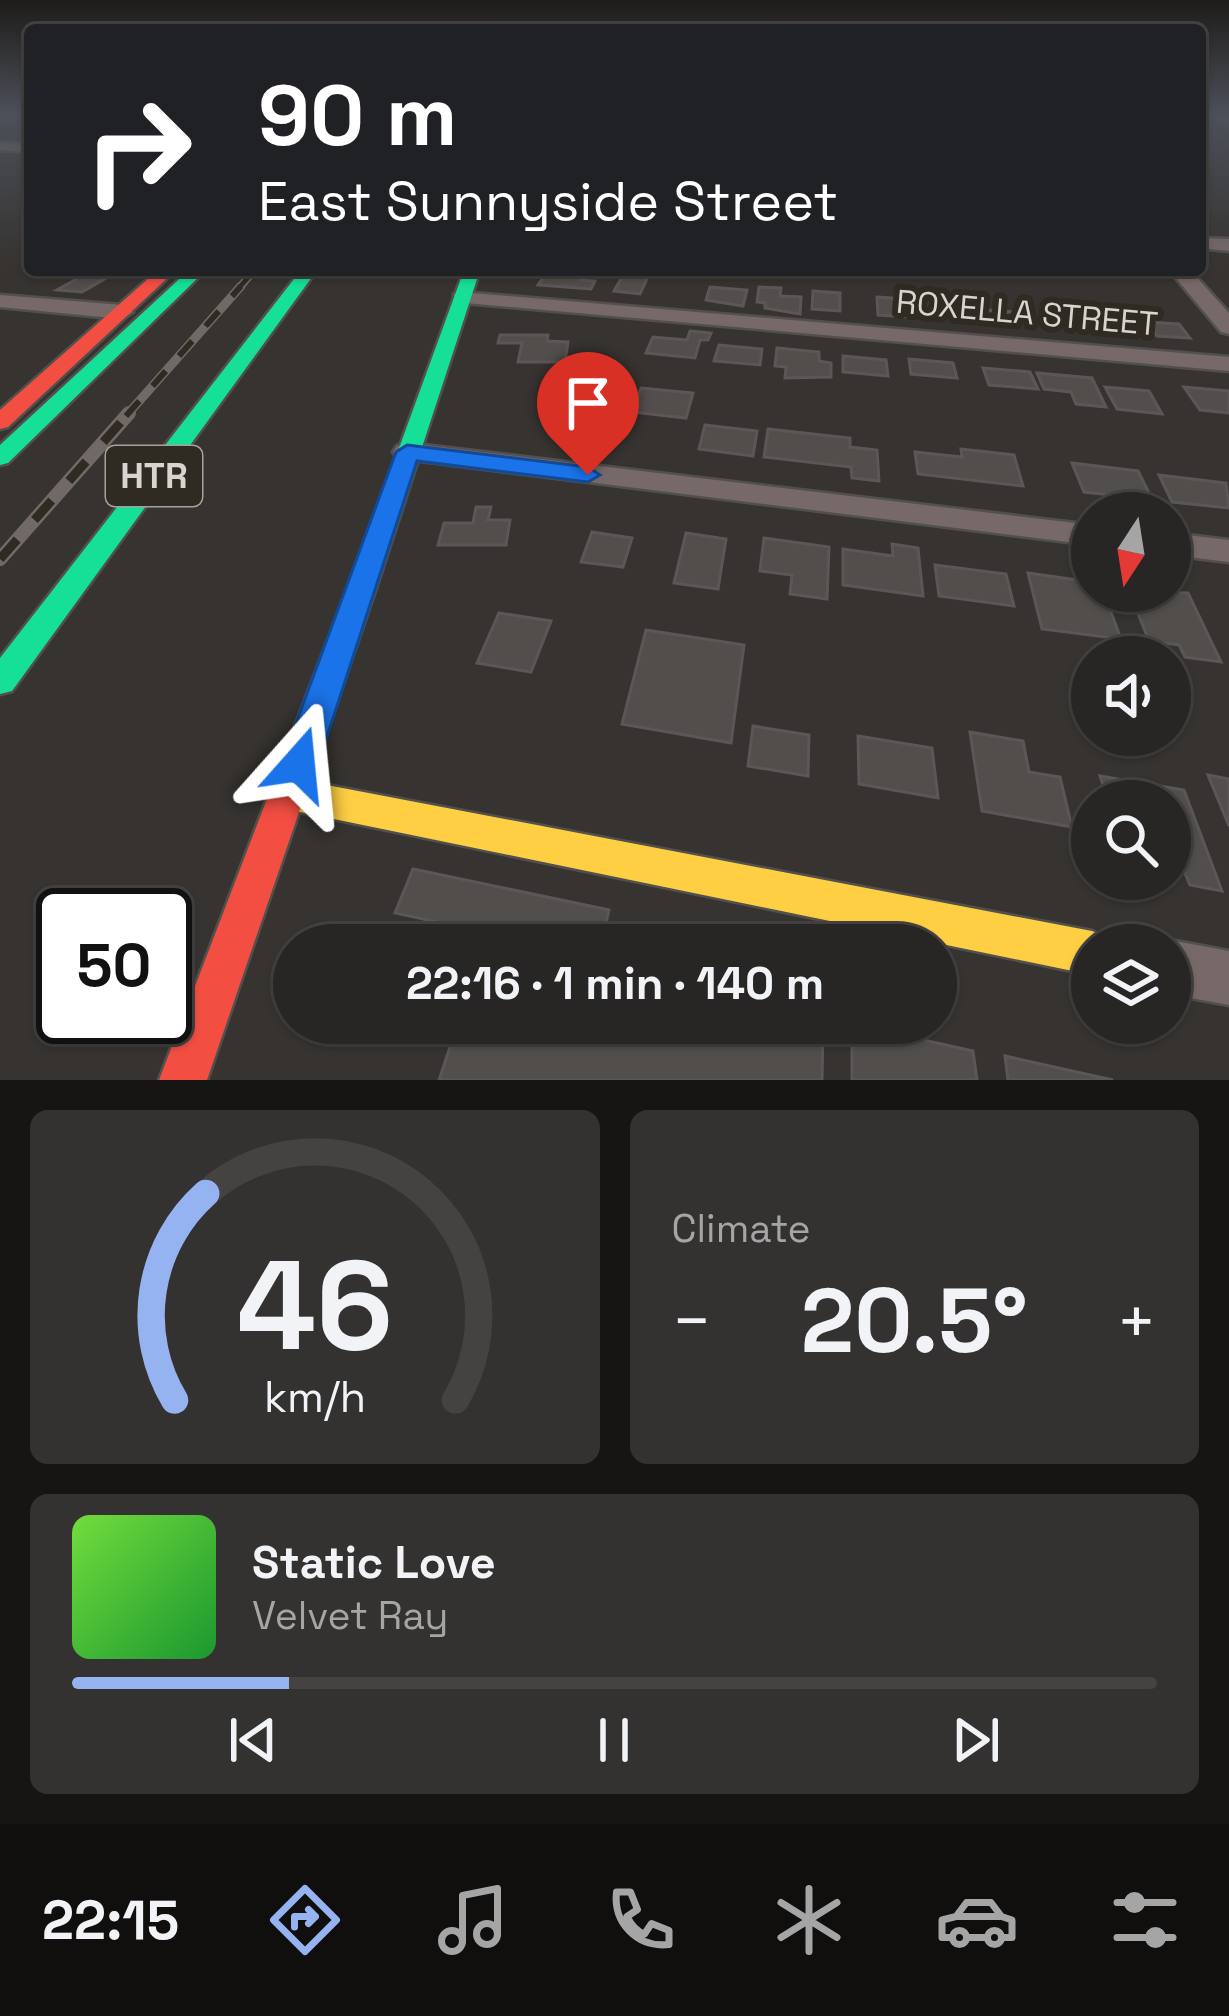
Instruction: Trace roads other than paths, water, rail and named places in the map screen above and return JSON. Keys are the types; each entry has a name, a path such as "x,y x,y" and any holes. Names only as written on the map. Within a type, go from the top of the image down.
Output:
{"main road":[{"path":"0,422 161,276"},
{"path":"0,458 192,276"},
{"name":"HTR","path":"0,682 304,276"},
{"path":"183,1080 290,794 470,276"},
{"path":"290,794 1071,948"}],"street":[{"path":"1184,276 1229,327"},
{"name":"ROXELLA STREET","path":"461,298 1229,364"},
{"path":"0,301 122,312"},
{"path":"407,452 1071,532"},
{"path":"1191,546 1229,551"},
{"path":"1191,971 1229,978"}],"railway":[{"path":"238,289 250,276"},
{"path":"126,416 241,286"},
{"path":"0,559 129,413"}]}
